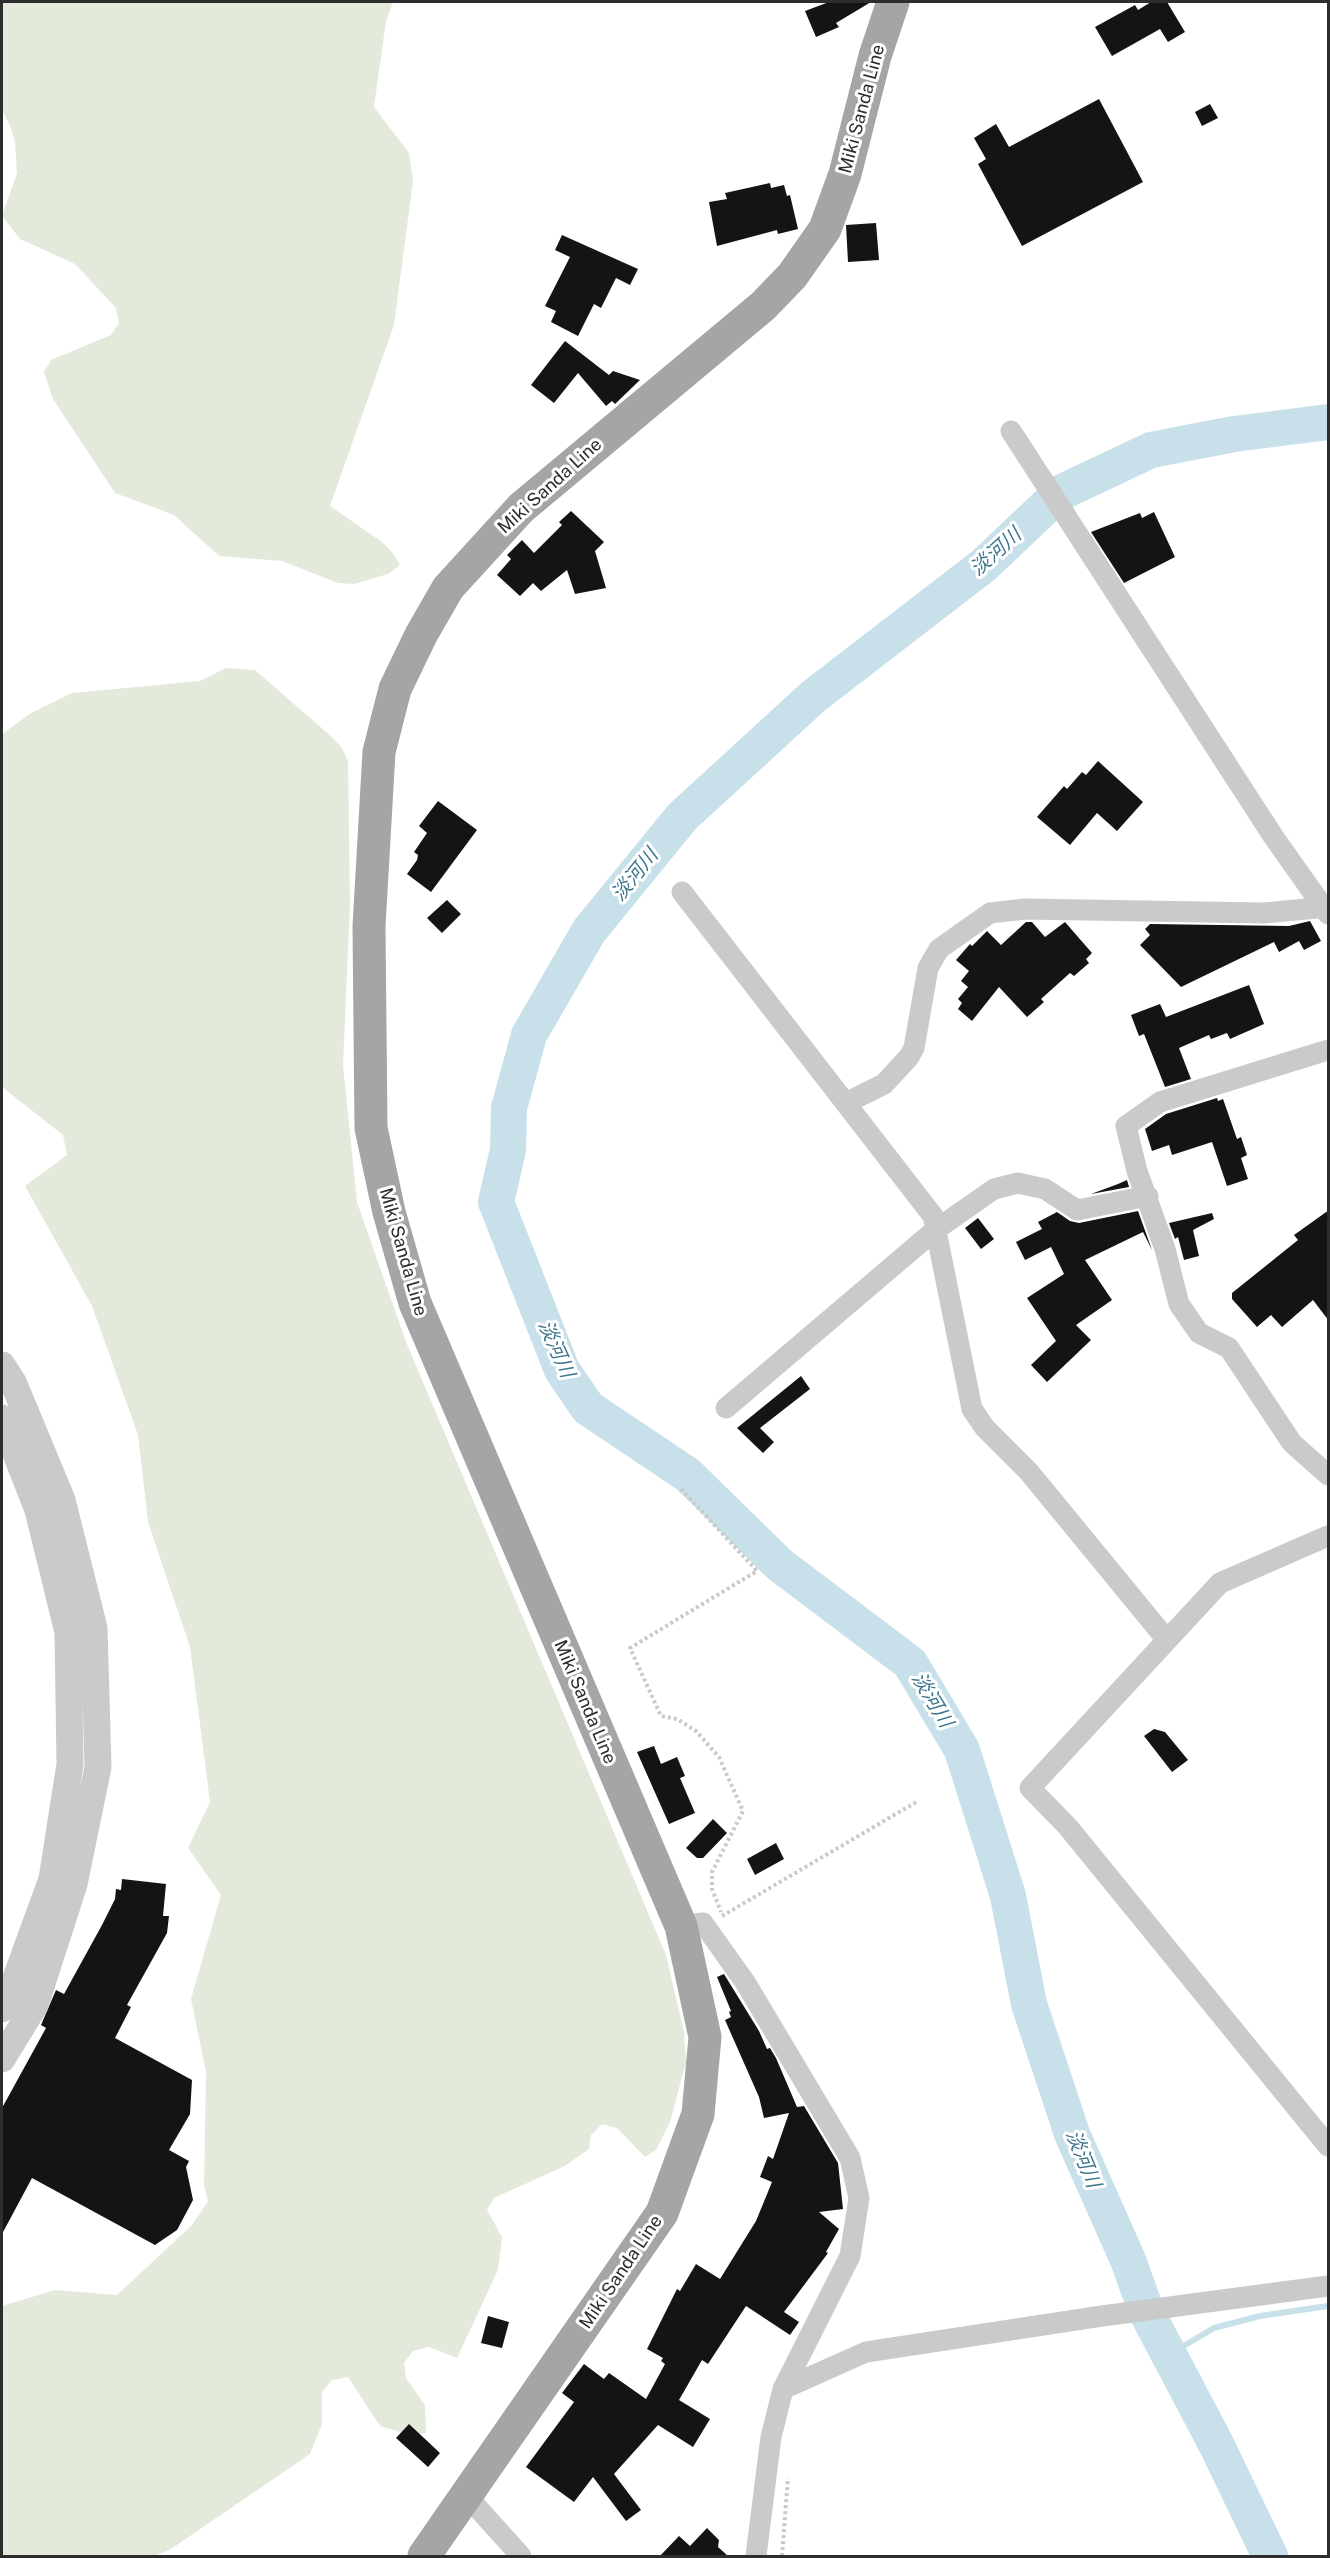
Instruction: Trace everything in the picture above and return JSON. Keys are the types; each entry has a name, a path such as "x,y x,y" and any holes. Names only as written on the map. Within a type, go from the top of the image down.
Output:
{"main road":[{"name":"Miki Sanda Line","path":"424,2556 662,2213 698,2114 705,2037 681,1926 415,1303 389,1212 371,1128 369,926 379,752 395,689 421,635 448,588 520,508 763,306 792,276 825,230 845,174 875,56 893,2"}],"street":[{"path":"1011,431 1273,836 1327,910"},
{"path":"682,892 933,1216 934,1231 972,1409 985,1428 1029,1472 1167,1640"},
{"path":"846,1103 884,1084 909,1057 914,1048 928,968 939,949 990,913 1025,909 1264,913 1327,910"},
{"path":"1329,1050 1160,1102 1126,1126 1137,1172 1148,1196 1179,1304 1199,1333 1229,1348 1292,1443 1329,1475"},
{"path":"726,1408 934,1231 994,1189 1018,1183 1045,1190 1077,1210 1148,1196"},
{"path":"2,1365 13,1382 62,1500 94,1628 99,1767 74,1884 35,2005 2,2059"},
{"path":"2,1418 38,1510 68,1632 70,1764 52,1879 9,1997 2,2009"},
{"path":"1329,1536 1220,1583 1030,1788 1068,1827 1329,2146"},
{"path":"681,1926 703,1923 745,1982 849,2158 859,2198 850,2256 783,2390 771,2437 756,2556"},
{"path":"783,2390 866,2352 1102,2316 1208,2304 1329,2286"},
{"path":"466,2494 521,2556"}],"path":[{"path":"681,1489 757,1571 630,1648 661,1716 677,1719 696,1731 719,1757 743,1811 712,1872 712,1889 726,1925"},
{"path":"722,1916 918,1801"}],"green space":[{"path":"2,2 393,2 386,21 374,107 409,153 413,181 394,325 330,506 382,542 392,552 400,565 388,574 354,584 338,583 282,561 219,556 174,515 115,493 53,399 44,372 51,360 111,335 119,323 116,308 75,264 20,239 2,216 17,173 15,142 2,110"},
{"path":"226,668 255,670 332,737 342,748 348,761 350,904 343,1065 357,1202 406,1342 666,1955 684,2032 686,2062 670,2122 656,2150 645,2157 617,2128 602,2124 591,2135 589,2149 565,2166 494,2198 487,2210 502,2237 498,2270 457,2358 429,2347 413,2351 404,2363 406,2378 425,2405 426,2433 410,2435 380,2426 348,2377 332,2380 322,2392 322,2424 310,2454 171,2549 154,2556 2,2556 2,2306 55,2290 117,2295 192,2225 208,2201 204,2186 206,2072 191,1999 221,1895 188,1848 210,1802 190,1647 148,1522 138,1435 92,1306 25,1186 67,1155 63,1135 2,1087 2,734 31,713 72,693 200,681"}],"building":[{"path":"829,2 871,2 836,23 839,27 816,37 805,11"},
{"path":"1151,2 1167,2 1185,32 1168,42 1160,29 1112,56 1095,27 1135,5 1138,10"},
{"path":"1099,99 1143,182 1022,246 978,164 986,159 974,138 996,124 1009,147"},
{"path":"1210,104 1218,118 1202,126 1195,112"},
{"path":"770,183 771,188 784,185 787,196 790,195 798,229 778,234 777,230 717,246 709,202 727,199 725,193"},
{"path":"876,223 879,260 848,262 846,225"},
{"path":"562,235 638,269 630,285 616,278 601,308 594,304 578,336 551,322 556,311 545,306 570,257 555,250"},
{"path":"565,341 609,375 613,371 640,380 615,404 612,401 606,406 578,373 554,403 531,385"},
{"path":"571,511 604,542 595,551 606,588 575,594 567,570 541,591 533,583 520,596 497,575 511,559 507,555 522,540 534,553 562,525 559,522"},
{"path":"1154,512 1175,557 1124,583 1091,532 1140,513 1142,518"},
{"path":"1098,761 1143,802 1117,831 1097,813 1070,845 1037,817 1064,786 1067,789 1082,772 1086,775"},
{"path":"438,801 477,830 431,892 407,874 417,860 418,855 414,852 427,833 419,826"},
{"path":"447,900 461,914 442,933 427,918"},
{"path":"1310,921 1321,941 1304,950 1299,941 1279,952 1274,942 1181,987 1140,945 1150,935 1145,929 1150,924 1289,926"},
{"path":"1026,922 1032,922 1045,937 1065,922 1092,953 1086,959 1089,963 1074,976 1070,973 1041,999 1044,1002 1027,1017 999,987 972,1021 958,1009 962,1003 958,999 968,987 961,981 969,971 956,960 970,944 972,946 987,931 1001,945"},
{"path":"1249,985 1264,1024 1230,1039 1227,1033 1211,1039 1209,1035 1179,1048 1191,1079 1165,1087 1144,1034 1139,1036 1131,1015 1160,1004 1166,1017"},
{"path":"1217,1098 1218,1101 1223,1099 1237,1139 1241,1137 1247,1155 1241,1158 1248,1179 1227,1186 1212,1142 1172,1155 1169,1145 1152,1151 1145,1129 1166,1114"},
{"path":"1127,1180 1129,1187 1091,1194 1118,1184"},
{"path":"1329,1210 1329,1321 1313,1300 1282,1327 1271,1315 1257,1327 1232,1299 1232,1293 1298,1240 1294,1235"},
{"path":"1138,1211 1152,1250 1143,1232 1085,1260 1112,1300 1076,1325 1091,1340 1047,1382 1031,1365 1056,1341 1027,1298 1064,1274 1051,1247 1025,1260 1016,1242 1042,1229 1038,1222 1057,1212 1070,1221 1079,1223"},
{"path":"1212,1213 1214,1219 1193,1230 1199,1256 1184,1260 1178,1237 1175,1239 1169,1223"},
{"path":"978,1218 994,1239 981,1249 965,1228"},
{"path":"801,1376 810,1389 760,1428 774,1442 763,1453 737,1428"},
{"path":"1154,1729 1165,1732 1188,1760 1172,1772 1144,1736"},
{"path":"654,1746 661,1764 677,1757 685,1776 680,1778 695,1813 669,1824 637,1752"},
{"path":"713,1819 727,1833 703,1858 697,1858 686,1848"},
{"path":"776,1843 784,1859 755,1875 747,1859"},
{"path":"122,1879 166,1884 163,1916 169,1916 167,1933 127,2005 131,2007 115,2038 192,2080 190,2114 169,2150 189,2161 186,2167 193,2200 177,2230 155,2245 32,2178 2,2234 2,2108 46,2028 41,2025 56,1990 64,1994 115,1899 116,1889 121,1890"},
{"path":"724,1974 759,2031 767,2049 770,2048 776,2058 797,2107 804,2106 838,2163 843,2209 819,2212 839,2229 826,2252 828,2253 784,2312 799,2322 790,2335 746,2306 708,2364 702,2360 679,2400 710,2419 693,2447 658,2425 614,2474 641,2510 626,2521 593,2477 574,2502 526,2467 574,2402 562,2393 584,2364 604,2379 609,2373 646,2399 665,2364 661,2361 663,2358 647,2349 677,2289 680,2291 696,2264 720,2279 756,2221 772,2182 760,2177 768,2156 773,2159 789,2113 764,2118 759,2097 725,2020 731,2017 729,2012 731,2011 717,1977"},
{"path":"488,2316 509,2322 502,2348 481,2343"},
{"path":"409,2424 440,2453 428,2467 396,2438"},
{"path":"707,2528 719,2540 718,2547 728,2556 660,2556 679,2536 690,2546"}],"waterway":[{"name":"淡河川","path":"1270,2556 1216,2444 1147,2313 1128,2260 1072,2134 1029,2004 1008,1896 962,1750 910,1663 780,1565 688,1475 588,1408 562,1370 496,1202 508,1150 509,1108 529,1035 589,931 682,817 814,696 984,565 1060,493 1151,450 1234,434 1328,422"},
{"path":"1168,2355 1214,2328 1260,2316 1328,2306"}]}
